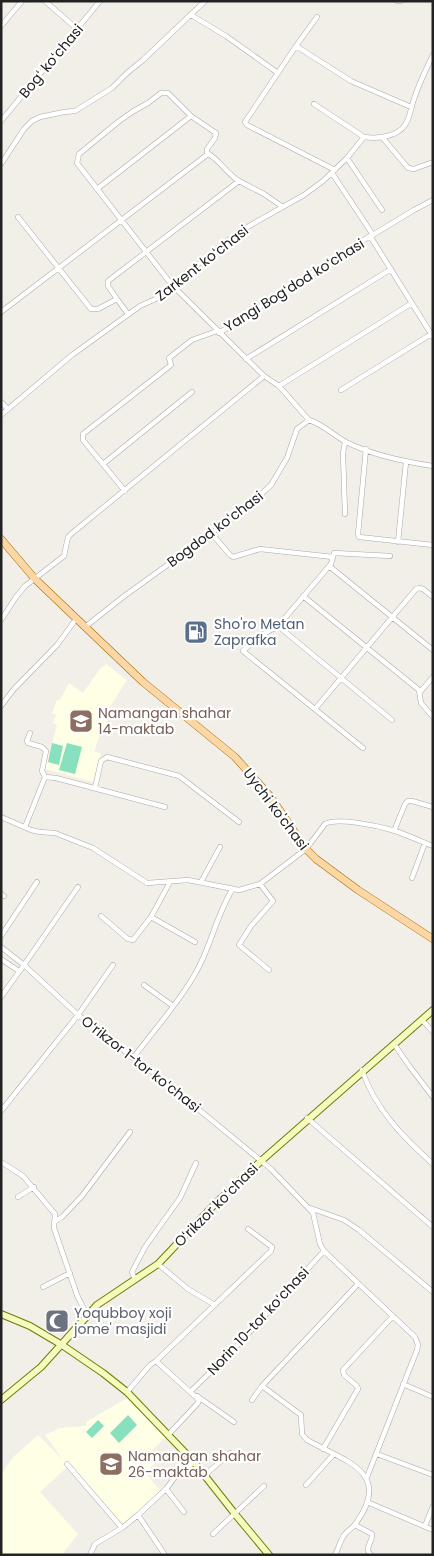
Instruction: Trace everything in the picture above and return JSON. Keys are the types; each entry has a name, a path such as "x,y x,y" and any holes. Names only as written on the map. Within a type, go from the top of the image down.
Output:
{"main road":[{"name":"Uychi ko'chasi","path":"1,539 35,579 143,682 235,756 270,796 306,849 326,868 433,939"},
{"name":"Oʻrikzor koʻchasi","path":"1,1400 40,1367 62,1345 87,1315 111,1294 136,1280 158,1264 215,1204 261,1160 433,1010"},
{"path":"1,1314 30,1326 62,1345 102,1372 127,1392 194,1462 270,1555"}],"street":[{"path":"1,26 22,1"},
{"path":"45,1 77,29"},
{"name":"Bogʻ koʻchasi","path":"1,121 100,1"},
{"path":"1,164 24,129 32,121 40,117 74,111 112,88 205,1"},
{"path":"191,15 226,36 278,72"},
{"path":"317,17 278,72 245,124 333,171 372,236 433,200"},
{"path":"296,46 351,81 411,107"},
{"path":"314,104 364,138 382,137 400,130 404,126 433,55"},
{"path":"208,154 207,150 216,133 191,116 168,93 163,92 118,122 79,154 77,163 172,285 264,376 279,386 309,420 330,430 346,442 406,462 433,466"},
{"path":"97,189 191,116"},
{"path":"382,137 408,168 414,169 433,162"},
{"name":"Zarkent koʻchasi","path":"1,414 72,355 140,306 160,297 172,285 249,226 305,194 347,158 364,138"},
{"path":"208,154 229,174 283,207"},
{"path":"1,312 208,154"},
{"path":"347,158 382,210"},
{"path":"128,314 108,286 108,281 239,181"},
{"path":"18,217 91,309 98,309 117,299"},
{"name":"Yangi Bogʻdod koʻchasi","path":"103,464 82,440 83,434 171,365 169,358 192,340 218,332 372,236 432,335"},
{"path":"246,359 391,269"},
{"path":"279,386 412,303"},
{"path":"341,390 432,335"},
{"path":"1,620 16,596 25,586 64,556 68,537 71,534 264,376"},
{"path":"125,491 103,464 192,392"},
{"path":"1,402 8,409"},
{"name":"Bogdod koʻchasi","path":"85,627 250,506 271,486 287,458 295,433 300,426 309,420"},
{"path":"345,514 343,453 346,442"},
{"path":"366,449 358,536 361,538 433,545"},
{"path":"398,542 406,462"},
{"path":"211,533 233,557 260,549 333,557"},
{"path":"363,748 243,651 258,637 278,626 329,566 332,562 333,554 337,552 390,556"},
{"path":"329,566 433,650"},
{"path":"315,709 416,589 423,589 433,597"},
{"path":"303,596 420,692 421,703 433,716"},
{"path":"1,706 3,699 57,645 76,619"},
{"path":"278,626 392,720"},
{"path":"420,692 433,677"},
{"path":"25,827 45,777 42,771 46,751 42,747 28,743 30,734"},
{"path":"95,788 100,762 106,757 179,776 239,822"},
{"path":"45,777 56,778 165,807"},
{"path":"394,830 408,801 433,807"},
{"path":"1,816 25,827 40,832 55,833 93,848 147,883 182,880 201,882 232,890 243,890 260,884 306,849 325,824 329,822 352,822 394,830 433,846"},
{"path":"412,878 426,843"},
{"path":"201,882 220,847"},
{"path":"1,936 37,882"},
{"path":"101,916 131,940 151,917 170,882"},
{"path":"260,884 273,901 251,926 239,944 268,970"},
{"path":"1,997 78,887"},
{"path":"133,1058 196,973 216,926 218,915 232,890"},
{"path":"151,917 195,942"},
{"name":"Oʻrikzor 1-tor koʻchasi","path":"1,947 24,965 78,1015 261,1160 309,1208"},
{"path":"1,959 19,971"},
{"path":"1,1111 78,1015 113,965"},
{"path":"144,985 173,1006"},
{"path":"422,1020 433,1032"},
{"path":"394,1044 433,1097"},
{"path":"362,1070 374,1098 399,1132 433,1164"},
{"path":"307,1118 433,1227"},
{"path":"54,1222 62,1217 82,1196 130,1132"},
{"path":"1,1162 23,1176 55,1214 54,1228 80,1301 87,1315"},
{"path":"136,1280 132,1272 145,1247 180,1198 196,1163"},
{"path":"18,1197 34,1187"},
{"path":"309,1208 313,1213 320,1244 324,1251 415,1336 418,1345 367,1478"},
{"path":"309,1208 344,1220 359,1230 433,1292"},
{"path":"127,1392 150,1364 156,1361 272,1249 270,1245 248,1229"},
{"name":"Norin 10-tor koʻchasi","path":"190,1391 240,1342 324,1251"},
{"path":"158,1264 188,1289 215,1304"},
{"path":"43,1287 70,1273"},
{"path":"252,1400 262,1386 358,1284"},
{"path":"324,1449 358,1389 344,1375 343,1370 393,1316"},
{"path":"156,1361 196,1396 234,1422"},
{"path":"404,1384 433,1397"},
{"path":"262,1386 301,1415 304,1437 357,1467 367,1478 369,1486 367,1502 355,1525 345,1533 334,1555"},
{"path":"168,1435 198,1403 199,1400 196,1396"},
{"path":"205,1475 230,1453"},
{"path":"306,1485 334,1454"},
{"path":"377,1454 433,1475"},
{"path":"90,1555 95,1544 122,1528 138,1515 166,1489 175,1477 194,1462"},
{"path":"67,1464 122,1528"},
{"path":"213,1534 264,1486"},
{"path":"166,1489 184,1512"},
{"path":"367,1502 433,1530"},
{"path":"424,1526 433,1506"},
{"path":"138,1515 165,1555"},
{"path":"355,1525 372,1534 372,1540 368,1548 372,1555"}],"shaded area":[{"name":"Namangan shahar 14-maktab","path":"106,664 127,680 105,715 109,718 94,751 101,754 93,782 45,769 57,725 53,723 56,715 52,713 57,700 60,700 69,683 83,693 102,666"},
{"path":"127,1398 166,1437 149,1453 157,1462 145,1472 162,1493 123,1527 65,1463 66,1468 40,1492 78,1534 63,1553 65,1555 1,1555 1,1475 12,1458 38,1435 63,1460 45,1435 60,1428 86,1426 86,1422"}],"green space":[{"path":"52,743 63,746 59,765 48,762"},
{"path":"67,743 82,747 75,774 59,770"},
{"path":"128,1415 137,1425 119,1443 110,1433"},
{"path":"98,1420 104,1426 92,1438 86,1432"}],"place":[{"name":"Sho'ro Metan Zaprafka","path":"196,632"},
{"name":"Namangan shahar 14-maktab","path":"81,721"},
{"name":"Yoqubboy xoji jome' masjidi","path":"57,1321"},
{"name":"Namangan shahar 26-maktab","path":"111,1464"}]}
